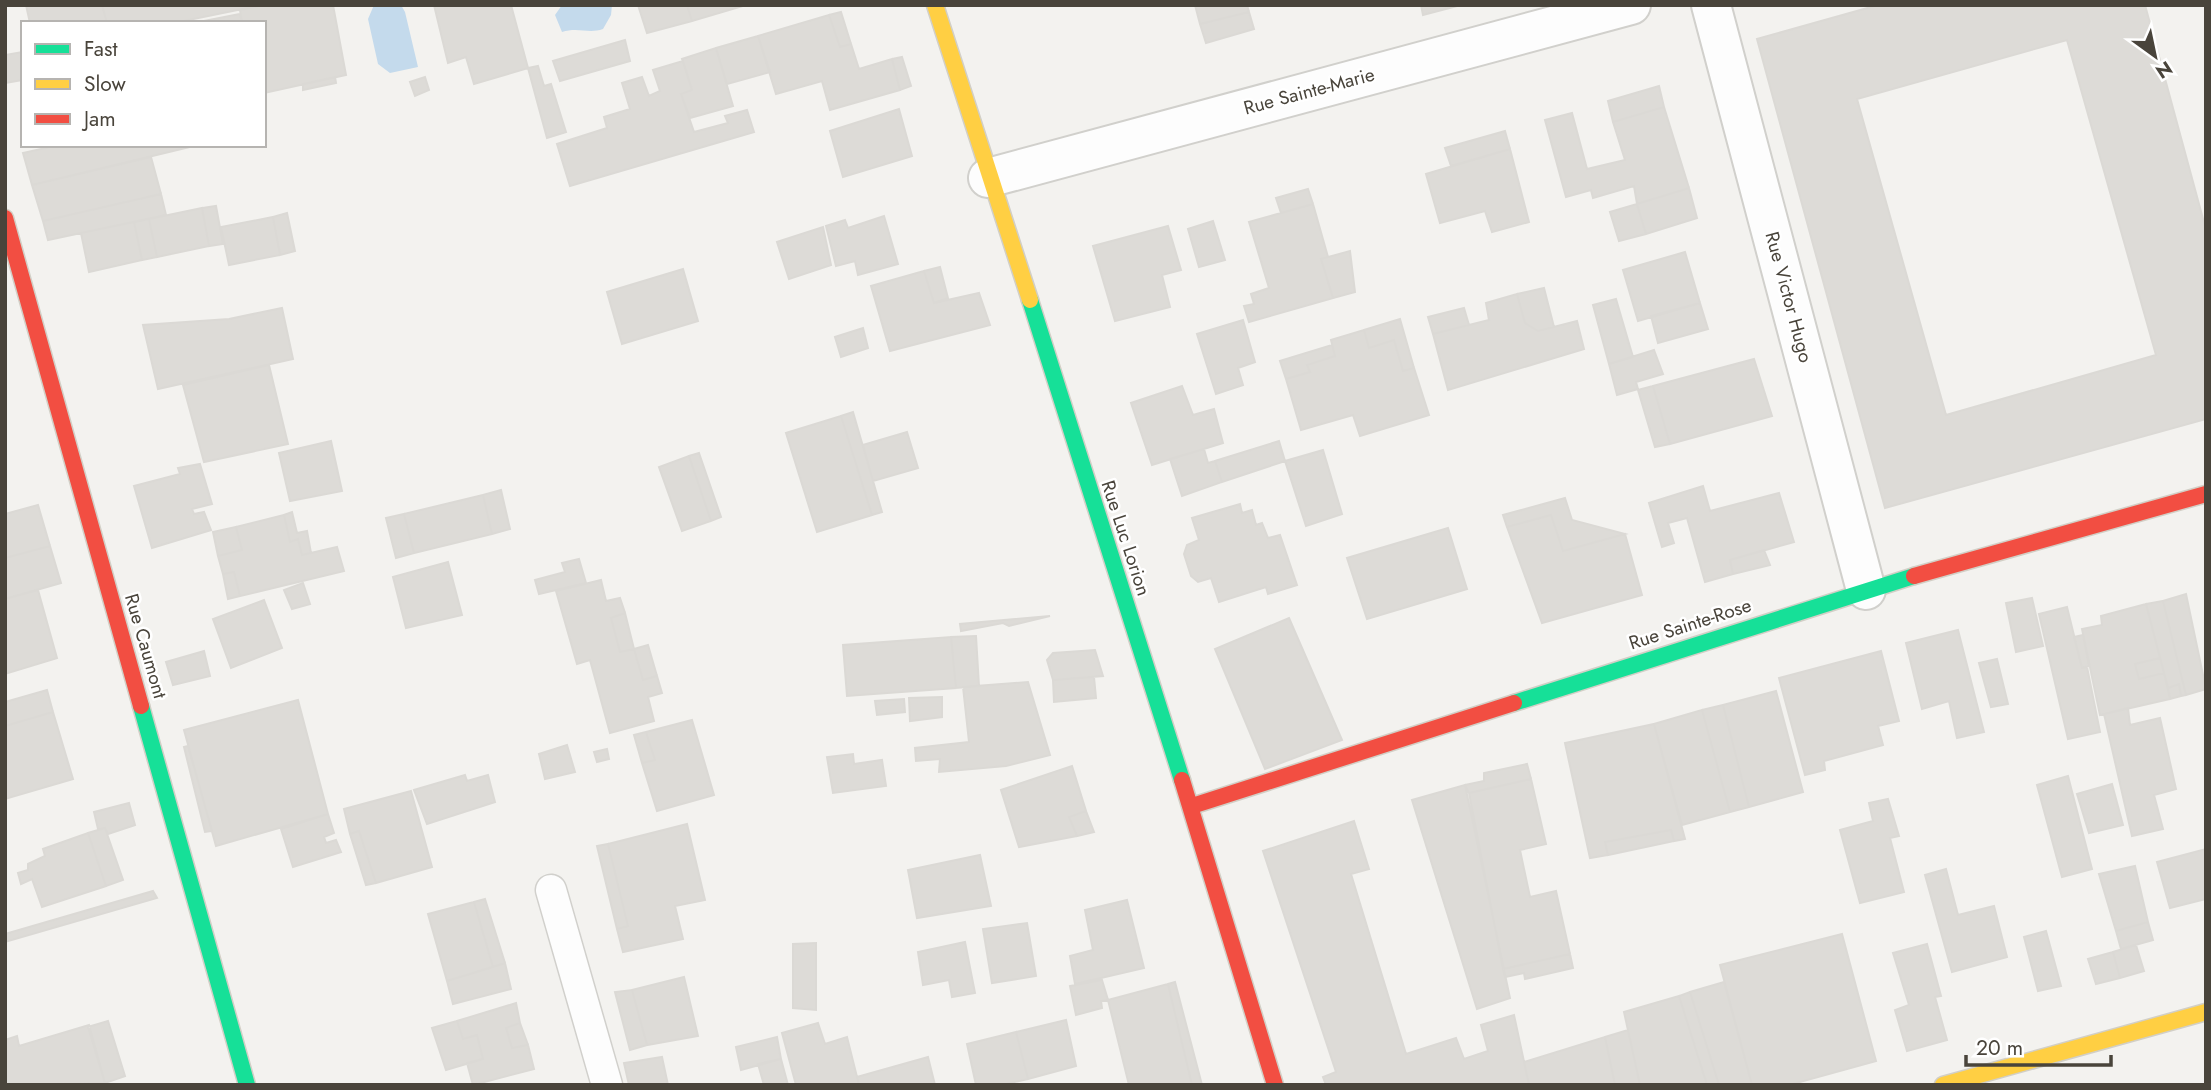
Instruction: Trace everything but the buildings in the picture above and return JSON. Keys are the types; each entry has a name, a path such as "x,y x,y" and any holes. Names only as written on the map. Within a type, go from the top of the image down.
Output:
{"street":[{"name":"Rue Luc Lorion","path":"935,5 988,178 1192,806 1275,1085"},
{"name":"Rue Sainte-Marie","path":"988,178 1631,5"},
{"name":"Rue Victor Hugo","path":"1711,5 1866,590"},
{"name":"Rue Caumont","path":"5,218 247,1085"},
{"name":"Rue Sainte-Rose","path":"1192,806 1866,590 2206,494"},
{"path":"1943,1085 2206,1012"}],"lane":[{"path":"551,890 607,1085"}],"water":[{"path":"374,5 401,5 418,67 390,73 378,64 368,19"},
{"path":"562,5 612,5 611,15 603,29 562,32 555,15"}],"traffic: fast":[{"path":"1030,300 1182,780"},
{"path":"1514,703 1914,576"},
{"path":"141,706 247,1085"}],"traffic: slow":[{"path":"935,5 1030,300"},
{"path":"1943,1085 2206,1012"}],"traffic: jam":[{"path":"5,218 141,706"},
{"path":"1914,576 2206,494"},
{"path":"1192,806 1514,703"},
{"path":"1182,780 1275,1085"}]}
